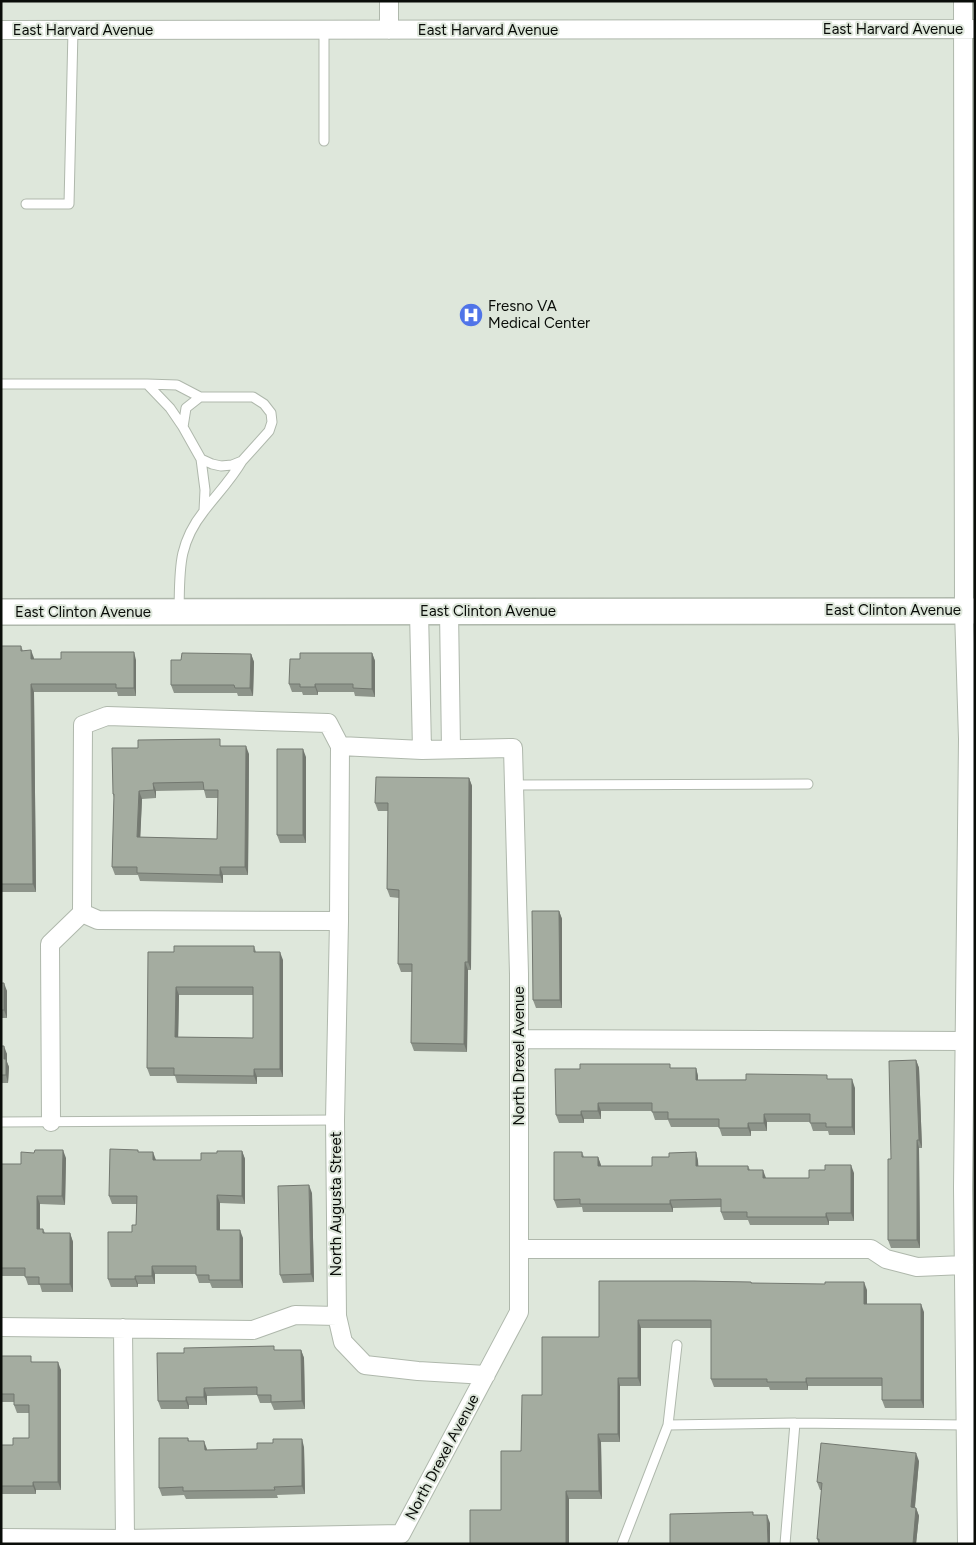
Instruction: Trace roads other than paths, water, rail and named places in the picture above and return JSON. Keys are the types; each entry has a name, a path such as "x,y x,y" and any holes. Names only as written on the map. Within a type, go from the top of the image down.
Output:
{"main road":[{"name":"East Clinton Avenue","path":"1,612 969,610"}],"street":[{"path":"389,1 389,30"},
{"path":"963,1 969,29 969,610 971,739 964,1041 969,1188 964,1265 969,1427 967,1544"},
{"name":"East Harvard Avenue","path":"1,30 969,29"},
{"path":"419,611 422,750"},
{"path":"51,1122 50,944 82,913 83,725 108,716 328,723 340,746 422,750 451,749 449,611"},
{"name":"North Augusta Street","path":"340,746 336,1120 337,1316 343,1342 366,1365 418,1371 486,1375"},
{"name":"North Drexel Avenue","path":"125,1539 401,1534 519,1312 519,974 513,748 451,749"},
{"path":"82,913 98,920 339,921"},
{"path":"519,1039 964,1041"},
{"path":"519,1249 871,1249 886,1259 917,1267 964,1265"},
{"path":"1,1327 253,1330 295,1315 337,1316"},
{"path":"1,1538 125,1539 123,1328"}],"lane":[{"path":"26,204 70,204 73,30"},
{"path":"324,30 324,140"},
{"path":"1,384 178,385 200,397 253,397 264,404 271,413 272,422 268,431 242,461 232,478 219,491 204,511 189,533 184,545 180,570 179,612"},
{"path":"148,384 170,408 201,459 205,490 204,511"},
{"path":"183,427 186,408 200,397"},
{"path":"201,459 221,466 232,466 242,461"},
{"path":"514,785 808,784"},
{"path":"1,1122 336,1120"},
{"path":"622,1544 668,1425 677,1345"},
{"path":"668,1425 795,1423 969,1427"},
{"path":"786,1544 795,1423"}],"place":[{"name":"Fresno VA Medical Center","path":"471,315"}]}
